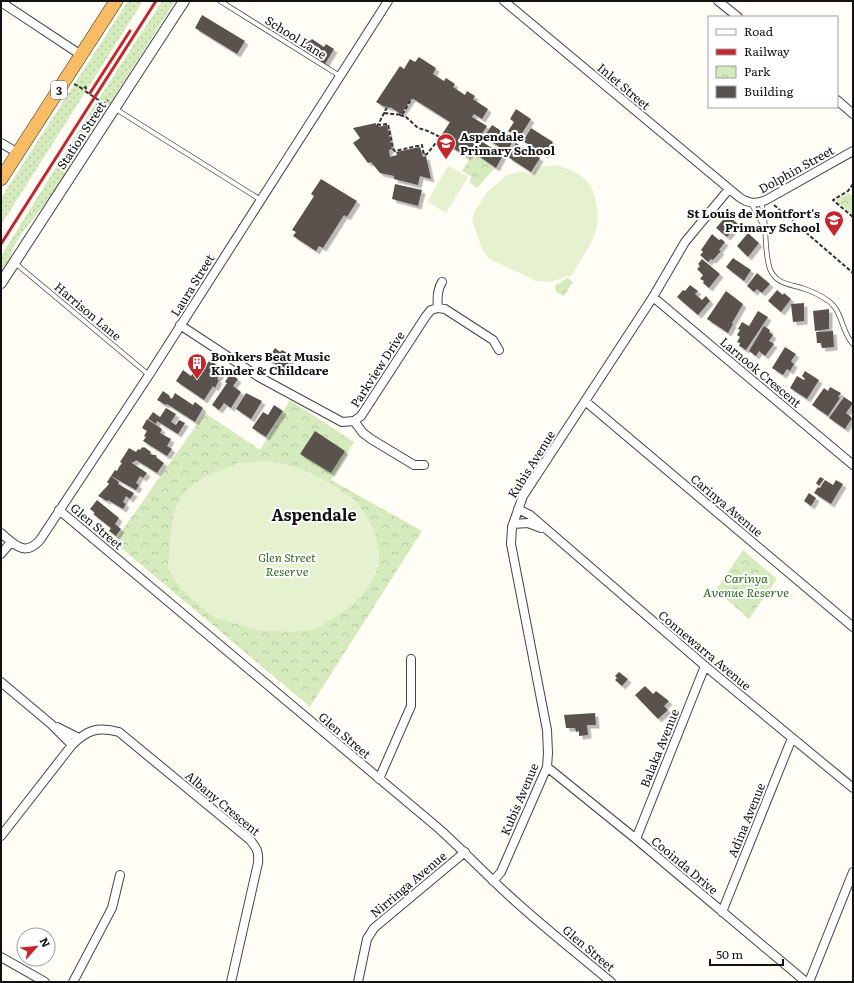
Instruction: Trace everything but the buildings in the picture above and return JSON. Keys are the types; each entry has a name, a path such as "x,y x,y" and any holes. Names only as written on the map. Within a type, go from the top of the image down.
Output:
{"highway":[{"name":"3","path":"1,179 116,1"}],"street":[{"name":"Station Street","path":"1,283 184,1"},
{"name":"Laura Street","path":"1,533 21,548 30,549 35,547 149,374 388,1"},
{"name":"Inlet Street","path":"504,1 729,189"},
{"path":"718,1 737,16"},
{"path":"1,2 81,55"},
{"path":"838,101 853,114"},
{"path":"1,143 18,153"},
{"name":"Dolphin Street","path":"729,189 742,200 751,203 764,201 853,151"},
{"name":"Kubis Avenue","path":"493,881 501,872 547,767 548,753 547,730 511,544 513,524 518,509 524,496 653,297 685,242 729,189"},
{"path":"442,282 439,287 437,297 438,308 445,309 492,340 499,350"},
{"name":"Larnook Crescent","path":"653,297 853,465"},
{"name":"Parkview Drive","path":"180,325 260,377 342,422 354,421 361,416 426,316 431,310 438,308"},
{"name":"Carinya Avenue","path":"585,402 853,627"},
{"path":"354,421 371,439 414,465 424,466"},
{"name":"Connewarra Avenue","path":"518,509 530,515 705,666 853,788"},
{"name":"Glen Street","path":"59,510 465,852 493,881 535,919 611,982"},
{"name":"Connewarra Avenue","path":"513,524 528,523 544,528"},
{"path":"1,554 11,542"},
{"path":"379,779 411,706 411,659"},
{"name":"Balaka Avenue","path":"636,839 705,666"},
{"path":"1,682 51,724 72,745"},
{"path":"51,724 79,738"},
{"name":"Albany Crescent","path":"1,836 79,738 90,731 99,729 109,729 119,732 250,840 256,847 259,854 258,863 231,982"},
{"name":"Adina Avenue","path":"722,912 792,738"},
{"name":"Cooinda Drive","path":"547,767 636,839 807,982"},
{"name":"Nirringa Avenue","path":"358,982 367,939 374,928 465,852"},
{"path":"807,982 853,872"},
{"path":"74,982 112,908 120,875"},
{"path":"1,957 45,982"}],"lane":[{"name":"School Lane","path":"220,1 340,77"},
{"path":"115,106 261,200"},
{"path":"764,201 765,229 769,264 774,276 781,283 807,290 831,303 837,309 847,336 853,344"},
{"path":"751,203 765,229"},
{"name":"Harrison Lane","path":"14,262 149,374"}],"path":[{"path":"66,79 83,89 84,86 86,88 85,91 100,101 97,104 99,105 101,102 104,104 109,99 115,106"},
{"path":"400,115 405,112 412,98"},
{"path":"384,113 406,117 418,128 428,131 440,138 427,154 424,155 422,146 395,151 392,149 388,124 377,126 387,107"},
{"path":"853,184 848,191 834,200 853,217"},
{"path":"764,201 853,273"}],"green space":[{"path":"128,1 143,1 1,225 1,198"},
{"path":"162,1 175,1 55,191 22,233 13,248 11,257 1,273 1,256 89,114"},
{"path":"473,154 495,168 477,188 469,182 472,177 462,171"},
{"path":"556,165 580,175 590,185 593,191 598,216 597,228 590,244 572,275 550,282 536,281 489,259 482,249 472,219 476,209 487,192 507,175 523,171 532,175 538,167"},
{"path":"448,166 468,177 446,213 427,202"},
{"path":"849,193 853,197 853,215 836,200"},
{"path":"567,278 573,282 564,296 556,292 555,286"},
{"name":"Glen Street Reserve","path":"290,400 354,442 331,480 422,531 310,707 114,542 205,413 260,450"},
{"path":"265,461 281,463 302,469 339,489 355,500 366,515 375,532 379,553 379,565 374,578 362,595 346,610 316,629 294,632 257,630 213,617 180,588 168,568 174,512 180,499 188,488 203,478 238,463"},
{"name":"Carinya Avenue Reserve","path":"743,550 777,579 749,619 716,590"}],"railway":[{"path":"1,244 156,1"},
{"path":"90,93 130,31"}],"place":[{"name":"Aspendale Primary School","path":"446,160"},
{"name":"St Louis de Montfort's Primary School","path":"834,237"},
{"name":"Bonkers Beat Music Kinder & Childcare","path":"197,380"}],"district":[{"name":"Aspendale","path":"314,514"}]}
